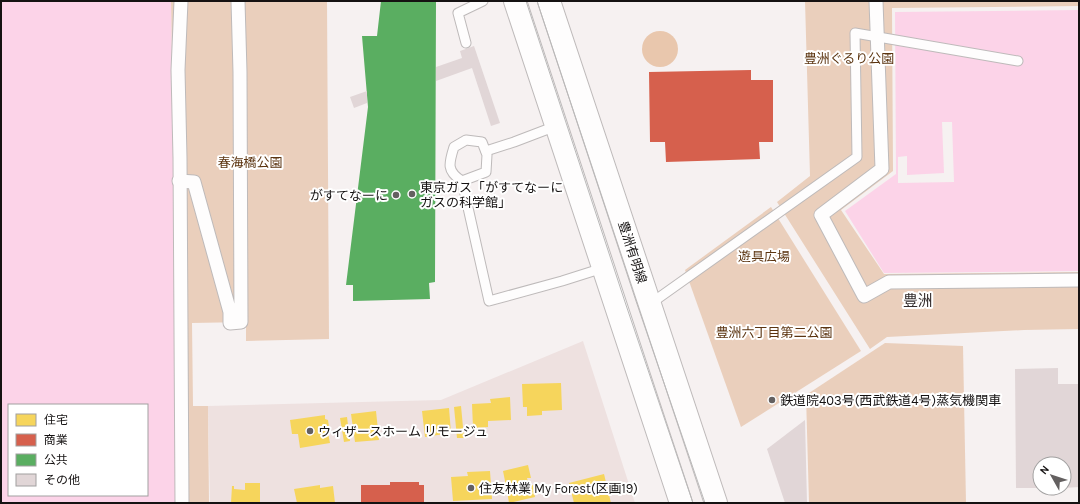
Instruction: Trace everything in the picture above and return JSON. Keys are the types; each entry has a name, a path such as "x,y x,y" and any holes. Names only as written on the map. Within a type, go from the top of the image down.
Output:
{"main road":[{"path":"515,1 681,503"},
{"name":"豊洲有明線","path":"549,1 716,503"}],"street":[{"path":"180,1 178,70 182,503"},
{"path":"179,182 194,182 230,312 230,323 240,322 240,72 238,1"},
{"path":"876,1 882,169 821,215 864,296 889,282 1079,280"}],"lane":[{"path":"466,43 458,13 483,1"},
{"path":"650,304 857,157 855,33 1018,61"},
{"path":"486,151 556,126"},
{"path":"462,181 486,172 487,155 482,142 466,140 454,147 449,163 455,176 462,181 489,301 562,282 603,268"}],"shaded area":[{"path":"1,1 171,1 177,503 1,503"},
{"path":"1079,10 1079,271 884,273 845,211 896,174 895,12"},
{"path":"660,31 673,36 678,49 673,62 660,67 647,62 642,49 647,36"},
{"path":"583,341 635,503 210,503 208,406 441,400"}],"green space":[{"name":"春海橋公園","path":"171,1 327,1 329,339 246,341 246,322 192,323 193,406 208,406 209,503 177,503"},
{"name":"豊洲ぐるり公園","path":"805,1 1079,1 1079,6 892,8 893,171 841,210 884,274 1079,272 1079,329 1024,330 887,337 870,349 777,202 810,176"},
{"name":"豊洲六丁目第二公園","path":"771,207 861,351 741,427 685,270"},
{"path":"885,343 963,346 966,503 809,503 806,395"}],"pier":[{"path":"942,122 952,122 954,182 898,183 898,157 907,156 907,175 944,173"}],"building: 住宅":[{"path":"561,383 562,410 542,411 542,415 527,416 527,407 523,407 522,384"},
{"path":"510,397 511,420 488,421 488,427 473,428 472,404 491,403 490,399"},
{"path":"461,406 464,438 457,438 454,407"},
{"path":"449,408 451,433 425,437 422,411"},
{"path":"376,411 379,440 355,442 351,414"},
{"name":"ウィザースホーム リモージュ","path":"325,415 325,419 328,420 329,427 327,428 330,443 300,448 298,434 292,434 290,420"},
{"path":"347,417 350,441 344,442 340,418"},
{"path":"528,465 531,478 527,478 529,486 533,485 535,497 509,503 507,491 511,490 510,485 506,486 503,471"},
{"name":"住友林業 My Forest(区画19)","path":"490,471 492,499 453,501 451,477 468,476 467,472"},
{"path":"604,474 611,503 574,503 569,483"},
{"path":"245,483 260,483 260,503 231,503 232,486 234,486 234,489 245,490"},
{"path":"320,485 320,488 333,486 335,503 297,503 294,489"}],"building: 商業":[{"path":"751,70 751,80 773,80 773,142 759,142 760,159 666,162 665,142 650,142 649,72"},
{"path":"390,482 419,482 419,485 424,485 424,503 361,503 361,485 390,485"}],"building: 公共":[{"name":"がすてなーに","path":"381,1 436,1 435,282 429,283 430,299 353,301 353,285 346,285 368,107 362,36 377,36"}],"building: その他":[{"path":"474,46 500,123 491,126 472,68 436,81 436,67 462,58 460,51"},
{"path":"367,91 367,103 354,108 350,97"},
{"path":"1058,368 1058,384 1079,384 1079,487 1072,487 1072,456 1032,456 1032,488 1016,488 1015,369"},
{"path":"805,420 807,503 785,503 767,449"}],"tram line":[{"path":"526,1 693,503"},
{"path":"537,1 636,301 705,503"}],"place":[{"name":"東京ガス「がすてなーに ガスの科学館」","path":"412,194"},
{"name":"がすてなーに","path":"396,195"},
{"name":"鉄道院403号(西武鉄道4号)蒸気機関車","path":"772,400"},
{"name":"ウィザースホーム リモージュ","path":"310,431"},
{"name":"住友林業 My Forest(区画19)","path":"471,488"}],"district":[{"name":"豊洲","path":"918,301"}],"park label":[{"name":"遊具広場","path":"764,256"}]}
